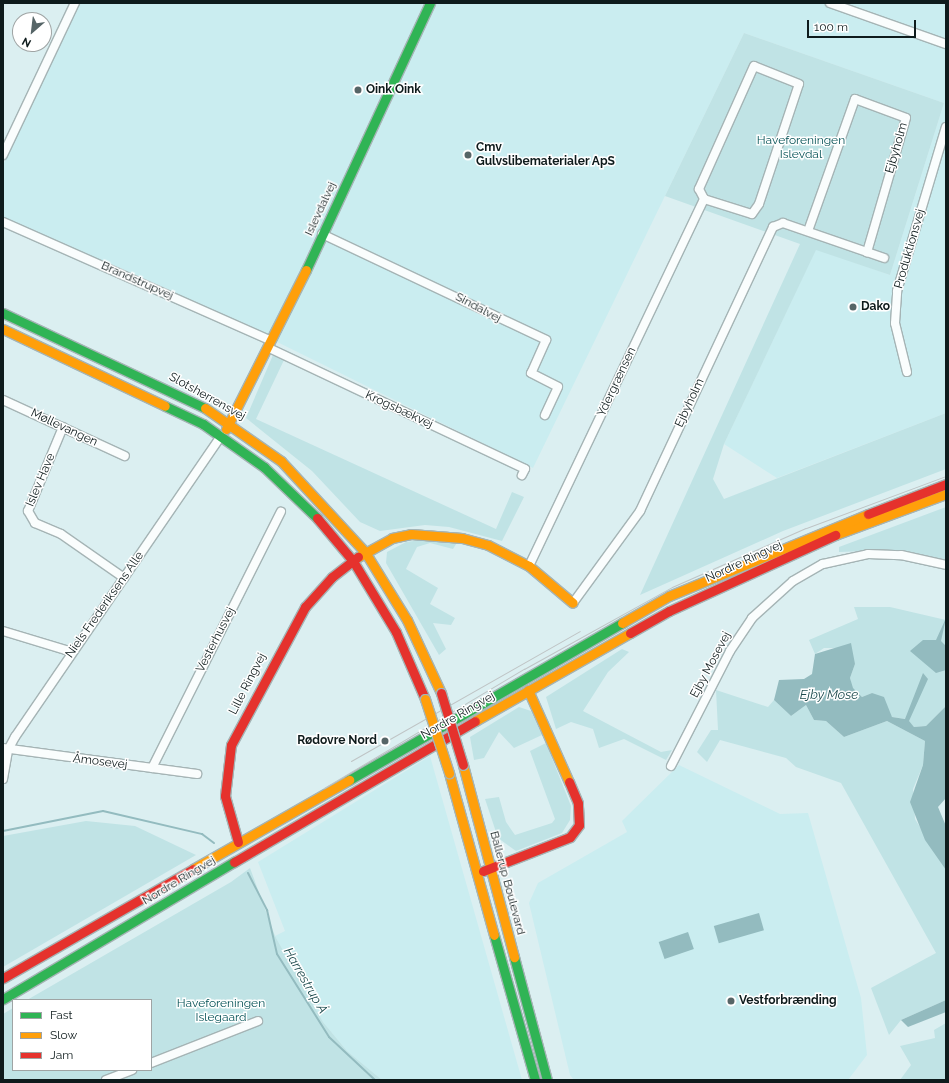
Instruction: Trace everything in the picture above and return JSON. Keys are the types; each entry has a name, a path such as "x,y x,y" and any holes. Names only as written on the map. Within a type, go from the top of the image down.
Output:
{"street":[{"path":"3,155 75,3"},
{"name":"Islevdalvej","path":"221,436 230,423 270,345 430,3"},
{"path":"830,3 946,44"},
{"name":"Ydergrænsen","path":"754,66 799,84 752,214 704,199 699,189 754,66"},
{"name":"Ejbyholm","path":"808,231 855,98 906,118 867,252"},
{"name":"Produktionsvej","path":"907,372 895,323 897,292 946,127"},
{"name":"Ydergrænsen","path":"529,566 704,199"},
{"name":"Brandstrupvej","path":"3,222 270,345"},
{"name":"Ejbyholm","path":"574,603 640,511 773,227 784,223 884,258"},
{"name":"Sindalvej","path":"322,234 546,340 531,374 558,387 545,415"},
{"name":"Slotsherrensvej","path":"3,313 165,387 230,423 308,488 365,552 387,584 441,693"},
{"name":"Slotsherrensvej","path":"3,329 157,400 221,436 288,488 310,503 349,546 365,552"},
{"name":"Krogsbækvej","path":"270,345 525,469 522,475"},
{"name":"Møllevangen","path":"3,400 125,456"},
{"name":"Islev Have","path":"63,427 28,511 35,523 60,534 124,578"},
{"name":"Niels Frederiksens Alle","path":"3,779 6,749 221,436"},
{"name":"Nordre Ringvej","path":"3,978 669,596 771,551 946,484"},
{"name":"Slotsherrensvej","path":"288,488 353,561 396,632 425,699 449,773 477,873"},
{"name":"Nordre Ringvej","path":"3,999 203,882 277,834 528,690 725,583 828,538 946,494"},
{"name":"Vesterhusvej","path":"152,768 281,512"},
{"path":"353,561 365,552 392,538 434,534 488,545 529,566 574,603"},
{"name":"Ejby Mosevej","path":"671,766 730,651 752,618 793,581 823,564 868,554 901,555 946,565"},
{"name":"Slotsherrensvej","path":"353,561 368,569 433,676"},
{"name":"Lille Ringvej","path":"238,842 225,796 231,745 293,624 318,591 353,561"},
{"path":"3,630 72,652"},
{"path":"528,690 578,803 579,825 570,837 491,869 477,873 535,1080"},
{"name":"Ballerup Boulevard","path":"441,693 463,765 547,1080"},
{"name":"Åmosevej","path":"6,749 197,774"},
{"path":"152,1062 258,1021"},
{"path":"106,1080 129,1071"}],"shaded area":[{"path":"79,3 946,3 946,413 777,478 724,444 816,249 890,275 944,103 744,33 533,468 263,335 3,219 3,165"},
{"path":"430,756 522,1080 382,1080 347,1051 323,1022 275,936 285,931 258,862"},
{"path":"679,765 780,814 808,813 861,998 867,1055 848,1080 574,1080 570,1075 529,903 538,883 627,832 622,821"}],"green space":[{"name":"Haveforeningen Islevdal","path":"744,33 944,103 890,275 816,250 724,444 713,479 724,499 946,413 946,469 783,531 640,595 800,244 665,196"},
{"path":"273,355 284,360 256,419 496,529 512,492 524,497 502,541 449,527 425,525 380,531 360,522 312,471 246,418"},
{"path":"946,507 946,560 895,550 839,552 839,547"},
{"path":"428,539 458,541 453,549 430,543 417,547 406,569 438,588 430,604 455,618 451,625 433,623 446,649 439,655 386,563 387,552 406,542"},
{"path":"854,607 890,607 946,620 946,706 926,726 914,727 906,719 892,717 872,693 862,697 852,688 850,678 855,664 841,648 824,648 815,654 809,640 858,619"},
{"path":"622,649 629,652 608,672 583,711 661,752 672,750 666,760 624,739 599,748 593,729 571,722 556,729 546,697"},
{"path":"716,690 768,707 774,700 791,716 806,705 814,720 826,721 844,737 887,721 925,741 923,765 913,789 915,819 946,870 946,1000 901,1020 889,1035 871,988 936,953 841,783 796,767 786,758 720,740 707,762 697,752 711,730 718,730"},
{"path":"519,707 531,711 542,735 514,748 499,732 484,758 474,760 470,737"},
{"path":"546,743 571,806 570,820 562,833 516,851 498,838 485,799 499,797 506,822 515,835 552,823 555,819 530,751"},
{"path":"86,821 135,826 196,855 3,967 3,836"},
{"name":"Haveforeningen Islegaard","path":"250,868 275,936 323,1022 347,1051 382,1080 3,1080 3,1014 12,1009 12,1071 152,1071 152,999 29,999 231,882"},
{"path":"946,1023 946,1080 900,1080 911,1065 900,1046 935,1038 934,1030"}],"water":[{"path":"946,618 941,641 946,646 946,670 936,673 910,651 923,640 936,640"},
{"name":"Ejby Mose","path":"851,643 855,664 850,678 853,688 862,697 872,693 884,697 892,717 905,719 923,673 928,679 909,721 914,727 926,726 946,706 946,798 938,807 946,826 946,870 925,840 910,802 923,765 925,741 887,721 844,737 826,721 814,720 806,705 791,716 774,700 779,680 804,679 812,674 815,654"},
{"path":"759,913 764,930 719,943 714,926"},
{"path":"688,932 694,949 665,959 659,942"},
{"path":"946,1000 946,1012 908,1027 901,1020"}],"waterway":[{"name":"Harrestrup Å","path":"3,831 103,811 202,834 214,843"},
{"name":"Harrestrup Å","path":"248,873 267,910 277,954 329,1037 375,1080"}],"tram line":[{"path":"324,788 524,669 672,587 806,528 946,476"},
{"path":"351,761 580,631"}],"traffic: fast":[{"path":"306,270 430,3"},
{"path":"3,313 205,408"},
{"path":"165,406 203,424 264,467 317,518"},
{"path":"349,780 622,623"},
{"path":"3,999 234,862"},
{"path":"494,935 535,1080"},
{"path":"514,957 547,1080"}],"traffic: slow":[{"path":"226,429 306,270"},
{"path":"3,329 165,406"},
{"path":"205,408 281,461 365,552 407,620 441,693"},
{"path":"835,535 946,494"},
{"path":"622,623 669,596 868,514"},
{"path":"358,557 392,538 411,534 462,538 488,545 529,566 573,603"},
{"path":"475,721 630,633"},
{"path":"528,690 569,782"},
{"path":"425,699 449,773"},
{"path":"463,765 514,957"},
{"path":"449,773 494,935"},
{"path":"193,869 349,780"}],"traffic: jam":[{"path":"868,514 946,484"},
{"path":"317,518 353,561 396,632 425,699"},
{"path":"630,633 669,611 835,535"},
{"path":"238,842 225,796 231,745 305,607 332,577 358,557"},
{"path":"441,693 463,765"},
{"path":"234,862 475,721"},
{"path":"483,871 570,837 579,825 578,803 569,782"},
{"path":"3,978 193,869"}],"place":[{"name":"Oink Oink","path":"358,90"},
{"name":"Cmv Gulvslibematerialer ApS","path":"468,155"},
{"name":"Dako","path":"853,307"},
{"name":"Rødovre Nord","path":"385,741"},
{"name":"Vestforbrænding","path":"731,1001"}]}
